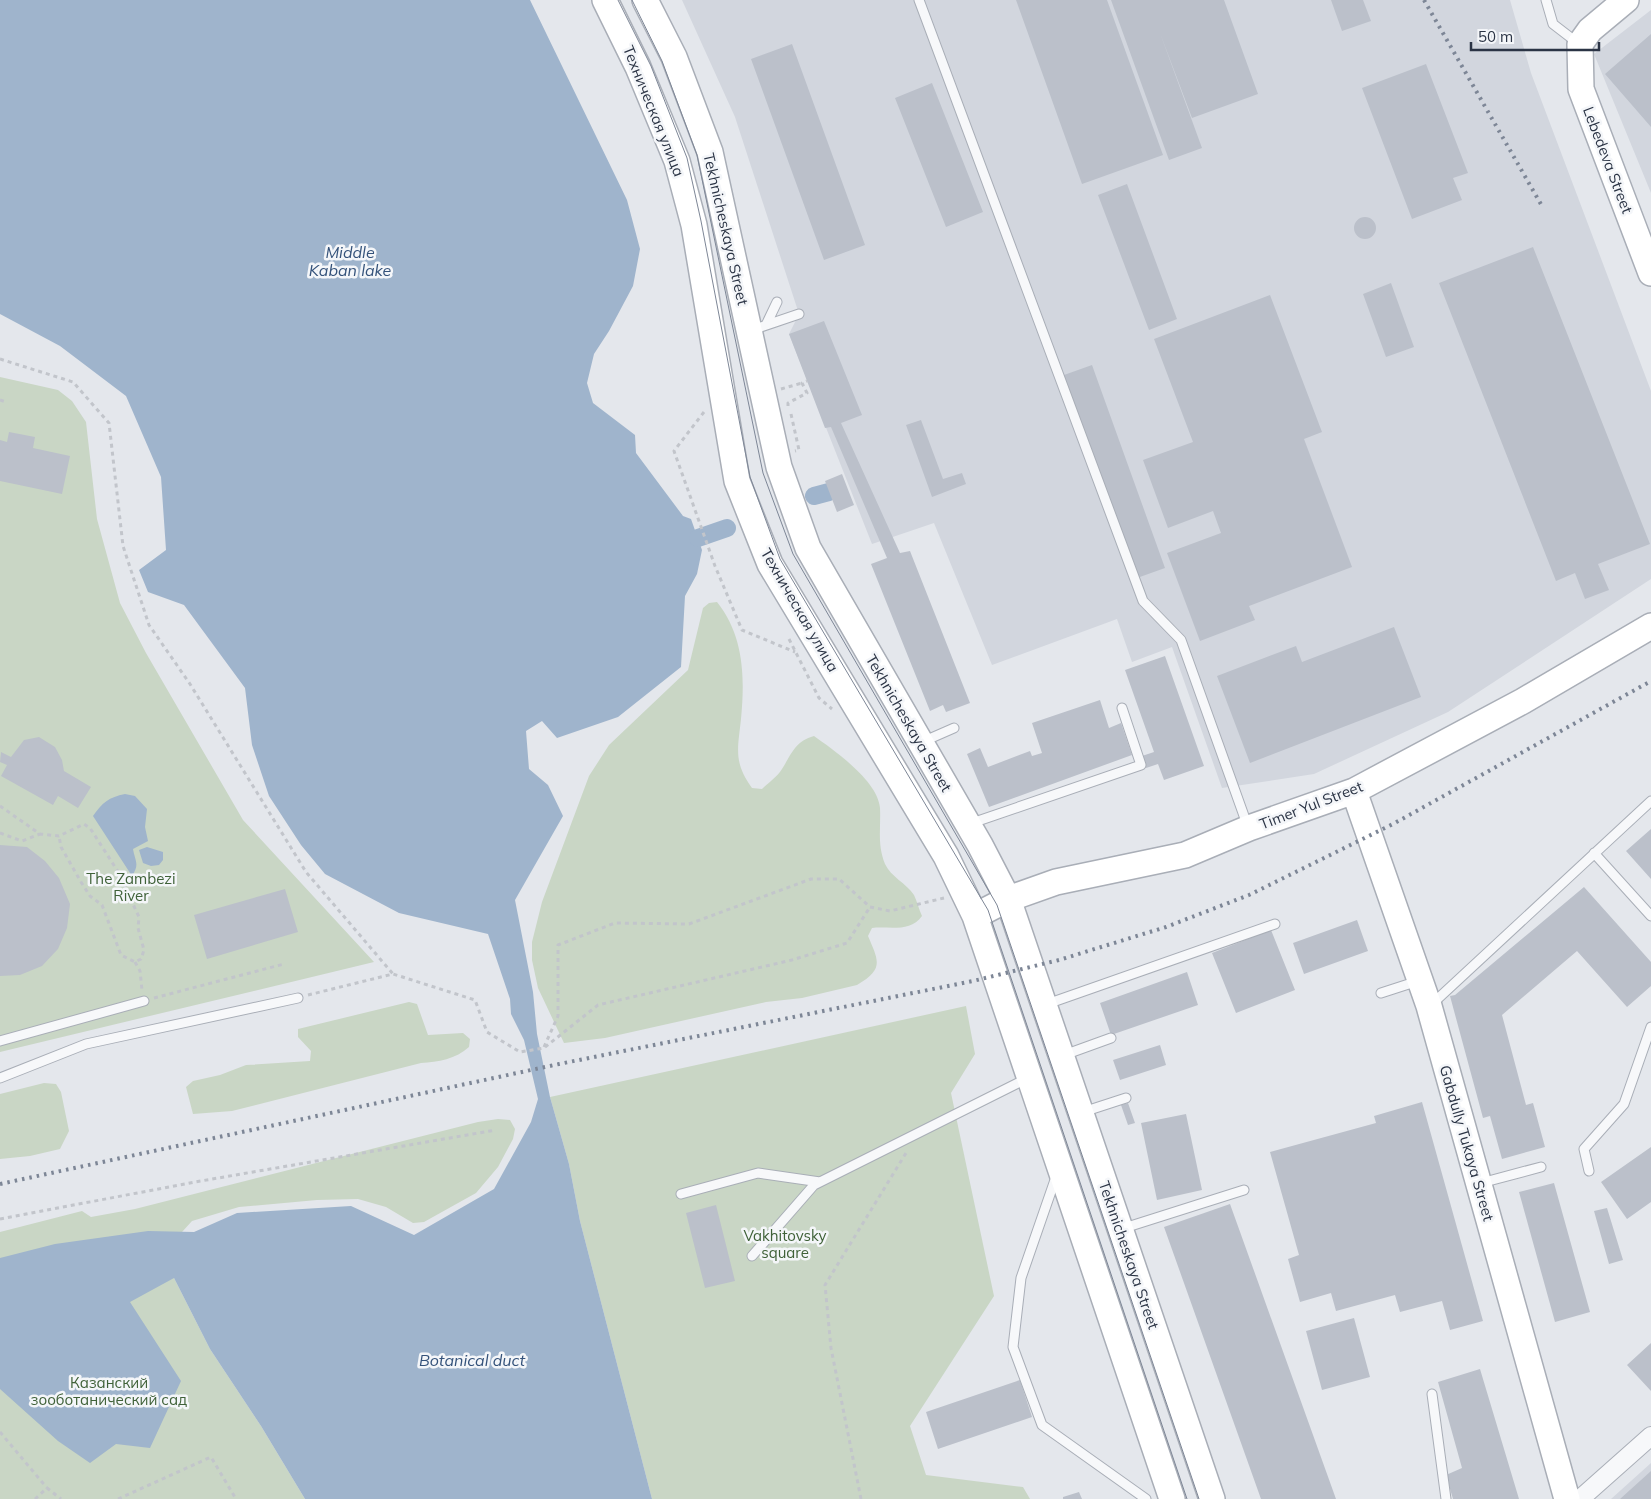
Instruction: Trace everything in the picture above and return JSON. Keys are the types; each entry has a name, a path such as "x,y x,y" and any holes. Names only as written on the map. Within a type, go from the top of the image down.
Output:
{"main road":[{"name":"Техническая улица","path":"605,0 638,67 677,161 694,225 737,481 770,564 946,856 976,916 1030,1077"},
{"name":"Tekhnicheskaya Street","path":"645,0 674,57 710,152 757,328 783,461 808,548 968,825 1008,899"},
{"path":"1580,44 1590,30 1626,0"},
{"name":"Lebedeva Street","path":"1580,44 1581,89 1651,273"},
{"name":"Timer Yul Street","path":"976,916 1008,899 1056,882 1184,855 1249,828 1354,791 1523,701 1651,626"},
{"name":"Gabdully Tukaya Street","path":"1354,791 1428,1006 1566,1499"},
{"path":"1008,899 1062,1056"},
{"name":"Tekhnicheskaya Street","path":"1062,1056 1212,1499"},
{"path":"1030,1077 1172,1499"}],"street":[{"path":"1580,1499 1651,1436"}],"lane":[{"path":"920,0 1143,601 1181,640 1249,828"},
{"path":"1546,0 1553,24 1580,44"},
{"path":"757,328 777,302"},
{"path":"757,328 799,314"},
{"path":"968,825 1141,765 1122,708"},
{"path":"920,742 954,728"},
{"path":"1428,1006 1651,801"},
{"path":"1594,853 1651,916"},
{"path":"1045,1005 1275,924"},
{"path":"1381,993 1420,980"},
{"path":"0,1078 86,1044 298,998"},
{"path":"0,1041 144,1001"},
{"path":"1589,1171 1584,1149 1624,1104 1651,1027"},
{"path":"1062,1056 1110,1038"},
{"path":"752,1256 814,1185 1030,1077"},
{"path":"1080,1113 1126,1098"},
{"path":"1060,1162 1021,1278 1013,1347 1042,1425 1146,1499"},
{"path":"1478,1184 1542,1167"},
{"path":"681,1194 758,1173 820,1182"},
{"path":"1120,1229 1244,1190"},
{"path":"1432,1394 1446,1499"}],"path":[{"path":"0,359 73,382 109,422 123,546 149,625 190,684 306,872 393,974"},
{"path":"776,391 808,381"},
{"path":"783,461 799,450 788,404 807,393 802,383"},
{"path":"0,400 6,402"},
{"path":"709,417 708,408 674,451 697,511 715,566 742,630 796,652"},
{"path":"787,636 819,698 833,710"},
{"path":"0,806 40,834"},
{"path":"0,833 22,841 40,834 59,836 84,824 90,828 117,870 139,917 138,928 144,950 141,959 135,962"},
{"path":"59,836 61,847 81,882 90,896 102,905 122,955 135,962 140,971 144,1001 284,964"},
{"path":"544,1048 558,1016 558,944 615,923 689,924 811,878 839,879 870,907 890,911 945,898"},
{"path":"298,998 393,974 475,1000 487,1032 520,1052 544,1048 598,1005 792,960 847,944 870,907"},
{"path":"0,1219 195,1182 496,1130"},
{"path":"861,1499 831,1348 825,1285 918,1133"},
{"path":"0,1432 47,1488 61,1499"},
{"path":"118,1499 211,1457 236,1499"},
{"path":"35,1499 47,1488"}],"shaded area":[{"path":"682,0 1510,0 1531,73 1651,391 1651,579 1448,712 1314,774 1222,788 1172,647 1132,662 1117,619 992,665 934,523 872,544 789,334 799,314 735,117"},
{"path":"1651,10 1651,193 1594,54"},
{"path":"1651,1463 1651,1499 1611,1499"}],"green space":[{"name":"The Zambezi River","path":"0,377 58,390 72,401 86,422 97,519 120,603 146,653 243,820 374,962 0,1052"},
{"path":"717,602 733,629 741,658 743,688 738,755 746,779 752,788 762,789 780,772 798,745 802,741 814,736 833,750 854,767 872,787 880,808 880,843 885,864 891,873 914,895 922,916 912,925 905,927 872,928 868,936 877,964 872,974 857,985 802,998 766,1002 605,1038 564,1043 538,988 532,960 532,942 542,902 589,776 609,745 688,670 703,608 709,603"},
{"path":"409,1002 417,1004 428,1035 463,1033 470,1039 469,1047 453,1057 440,1061 421,1063 232,1111 193,1114 186,1087 193,1081 220,1075 246,1065 310,1061 311,1051 298,1037 298,1029"},
{"name":"Vakhitovsky square","path":"966,1006 975,1054 951,1093 994,1296 910,1426 926,1475 1023,1487 1030,1499 652,1499 580,1221 569,1164 550,1097"},
{"path":"44,1083 56,1084 61,1092 69,1131 60,1149 30,1156 0,1159 0,1094"},
{"name":"Казанский зооботанический сад","path":"498,1119 510,1120 515,1129 513,1139 498,1167 476,1193 424,1222 413,1223 386,1207 358,1199 317,1200 239,1207 192,1221 172,1243 174,1278 210,1349 261,1426 305,1499 0,1499 0,1232 82,1211 91,1217 135,1209 478,1122"}],"water":[{"name":"Middle Kaban lake","path":"0,0 530,0 627,200 640,249 633,286 609,331 594,354 587,383 593,403 635,435 636,453 683,516 691,519 702,550 697,574 685,596 681,667 618,717 557,738 542,721 526,731 529,769 548,785 563,816 515,900 533,992 537,1034 550,1097 569,1164 580,1221 652,1499 305,1499 261,1426 210,1349 174,1278 130,1302 181,1381 150,1448 116,1444 90,1463 58,1441 0,1389 0,1258 55,1244 148,1231 194,1232 237,1213 351,1206 414,1235 494,1189 531,1122 538,1099 524,1040 511,1014 510,999 488,934 399,913 325,874 301,845 269,796 252,745 245,688 184,605 148,592 139,570 166,550 161,477 126,396 60,346 0,314"},
{"path":"125,794 135,796 147,809 145,827 148,841 133,849 136,865 132,876 93,816 106,801"},
{"path":"147,847 163,852 163,860 159,865 151,866 143,863 139,850"}],"building":[{"path":"1016,0 1107,0 1163,155 1082,184"},
{"path":"1111,0 1224,0 1258,94 1192,118 1160,33 1202,148 1169,160"},
{"path":"1331,0 1363,0 1371,21 1342,31"},
{"path":"1651,34 1651,127 1605,74"},
{"path":"792,44 865,245 824,260 751,59"},
{"path":"1426,64 1468,173 1453,178 1462,200 1412,219 1362,88"},
{"path":"932,83 983,212 946,227 895,98"},
{"path":"1127,184 1177,319 1149,330 1098,195"},
{"path":"1365,217 1373,220 1376,228 1373,236 1365,239 1357,236 1354,228 1357,220"},
{"path":"1533,247 1650,544 1598,564 1609,590 1585,599 1575,573 1556,581 1439,283"},
{"path":"1391,283 1414,347 1386,357 1363,294"},
{"path":"1270,295 1322,432 1304,439 1352,567 1249,606 1255,620 1200,641 1167,553 1221,533 1213,511 1168,528 1143,460 1193,442 1154,339"},
{"path":"824,321 862,415 841,423 900,553 910,551 970,703 946,712 943,705 930,711 871,564 887,558 831,427 825,428 789,334"},
{"path":"1092,365 1165,568 1137,578 1064,375"},
{"path":"921,420 943,479 962,473 966,484 932,497 906,425"},
{"path":"9,432 35,437 33,448 70,456 62,494 0,481 0,440 7,442"},
{"path":"842,474 854,505 837,512 825,481"},
{"path":"1394,627 1421,697 1250,763 1217,676 1296,646 1302,662"},
{"path":"1165,656 1204,766 1164,780 1158,764 1146,768 1142,756 1154,752 1125,670"},
{"path":"1100,700 1109,728 1121,723 1132,755 989,807 967,754 980,748 988,767 1030,751 1032,756 1042,753 1032,723"},
{"path":"39,737 55,747 62,760 64,771 91,787 78,808 58,796 53,805 1,776 7,765 0,762 1,752 11,757 24,740"},
{"path":"1651,829 1651,879 1626,851"},
{"path":"0,845 27,847 45,861 59,878 70,904 67,928 58,949 42,966 20,975 0,976"},
{"path":"1584,887 1651,962 1651,986 1627,1007 1577,951 1502,1015 1526,1105 1533,1103 1545,1147 1502,1159 1490,1116 1483,1118 1450,996 1455,995"},
{"path":"285,889 298,932 207,959 194,915"},
{"path":"1357,920 1368,951 1304,974 1293,943"},
{"path":"1271,930 1295,990 1236,1013 1212,953"},
{"path":"1187,972 1198,1005 1111,1035 1100,1003"},
{"path":"1160,1045 1166,1065 1120,1080 1113,1060"},
{"path":"1422,1102 1483,1321 1450,1330 1442,1301 1400,1312 1395,1295 1336,1311 1331,1293 1300,1302 1288,1259 1299,1255 1270,1152 1376,1123 1374,1116"},
{"path":"1128,1103 1135,1123 1128,1125 1121,1105"},
{"path":"1186,1114 1202,1190 1157,1200 1141,1123"},
{"path":"1651,1147 1651,1202 1627,1219 1601,1182"},
{"path":"1554,1183 1590,1312 1555,1322 1519,1192"},
{"path":"1230,1204 1336,1499 1261,1499 1164,1227"},
{"path":"716,1205 735,1281 705,1288 686,1213"},
{"path":"1607,1208 1623,1260 1609,1264 1594,1211"},
{"path":"1354,1318 1370,1377 1322,1390 1306,1331"},
{"path":"1651,1343 1651,1391 1627,1365"},
{"path":"1480,1369 1519,1499 1453,1499 1446,1475 1462,1468 1438,1382"},
{"path":"1020,1380 1032,1417 938,1449 926,1412"},
{"path":"1651,1471 1651,1499 1620,1499"},
{"path":"1079,1492 1082,1499 1063,1499 1063,1497"}],"waterway":[{"path":"814,496 829,492"},
{"path":"698,538 727,528"}],"tram line":[{"path":"618,0 651,66 687,158 701,221 750,477 780,559 988,910 1187,1499"},
{"path":"632,0 662,61 697,155 763,473 793,554 997,905 1199,1499"}],"railway":[{"path":"1424,0 1542,206"},
{"path":"0,1184 559,1064 973,981 1059,960 1166,927 1249,895 1393,824 1651,681"}],"water label":[{"name":"Botanical duct","path":"472,1360"}]}
